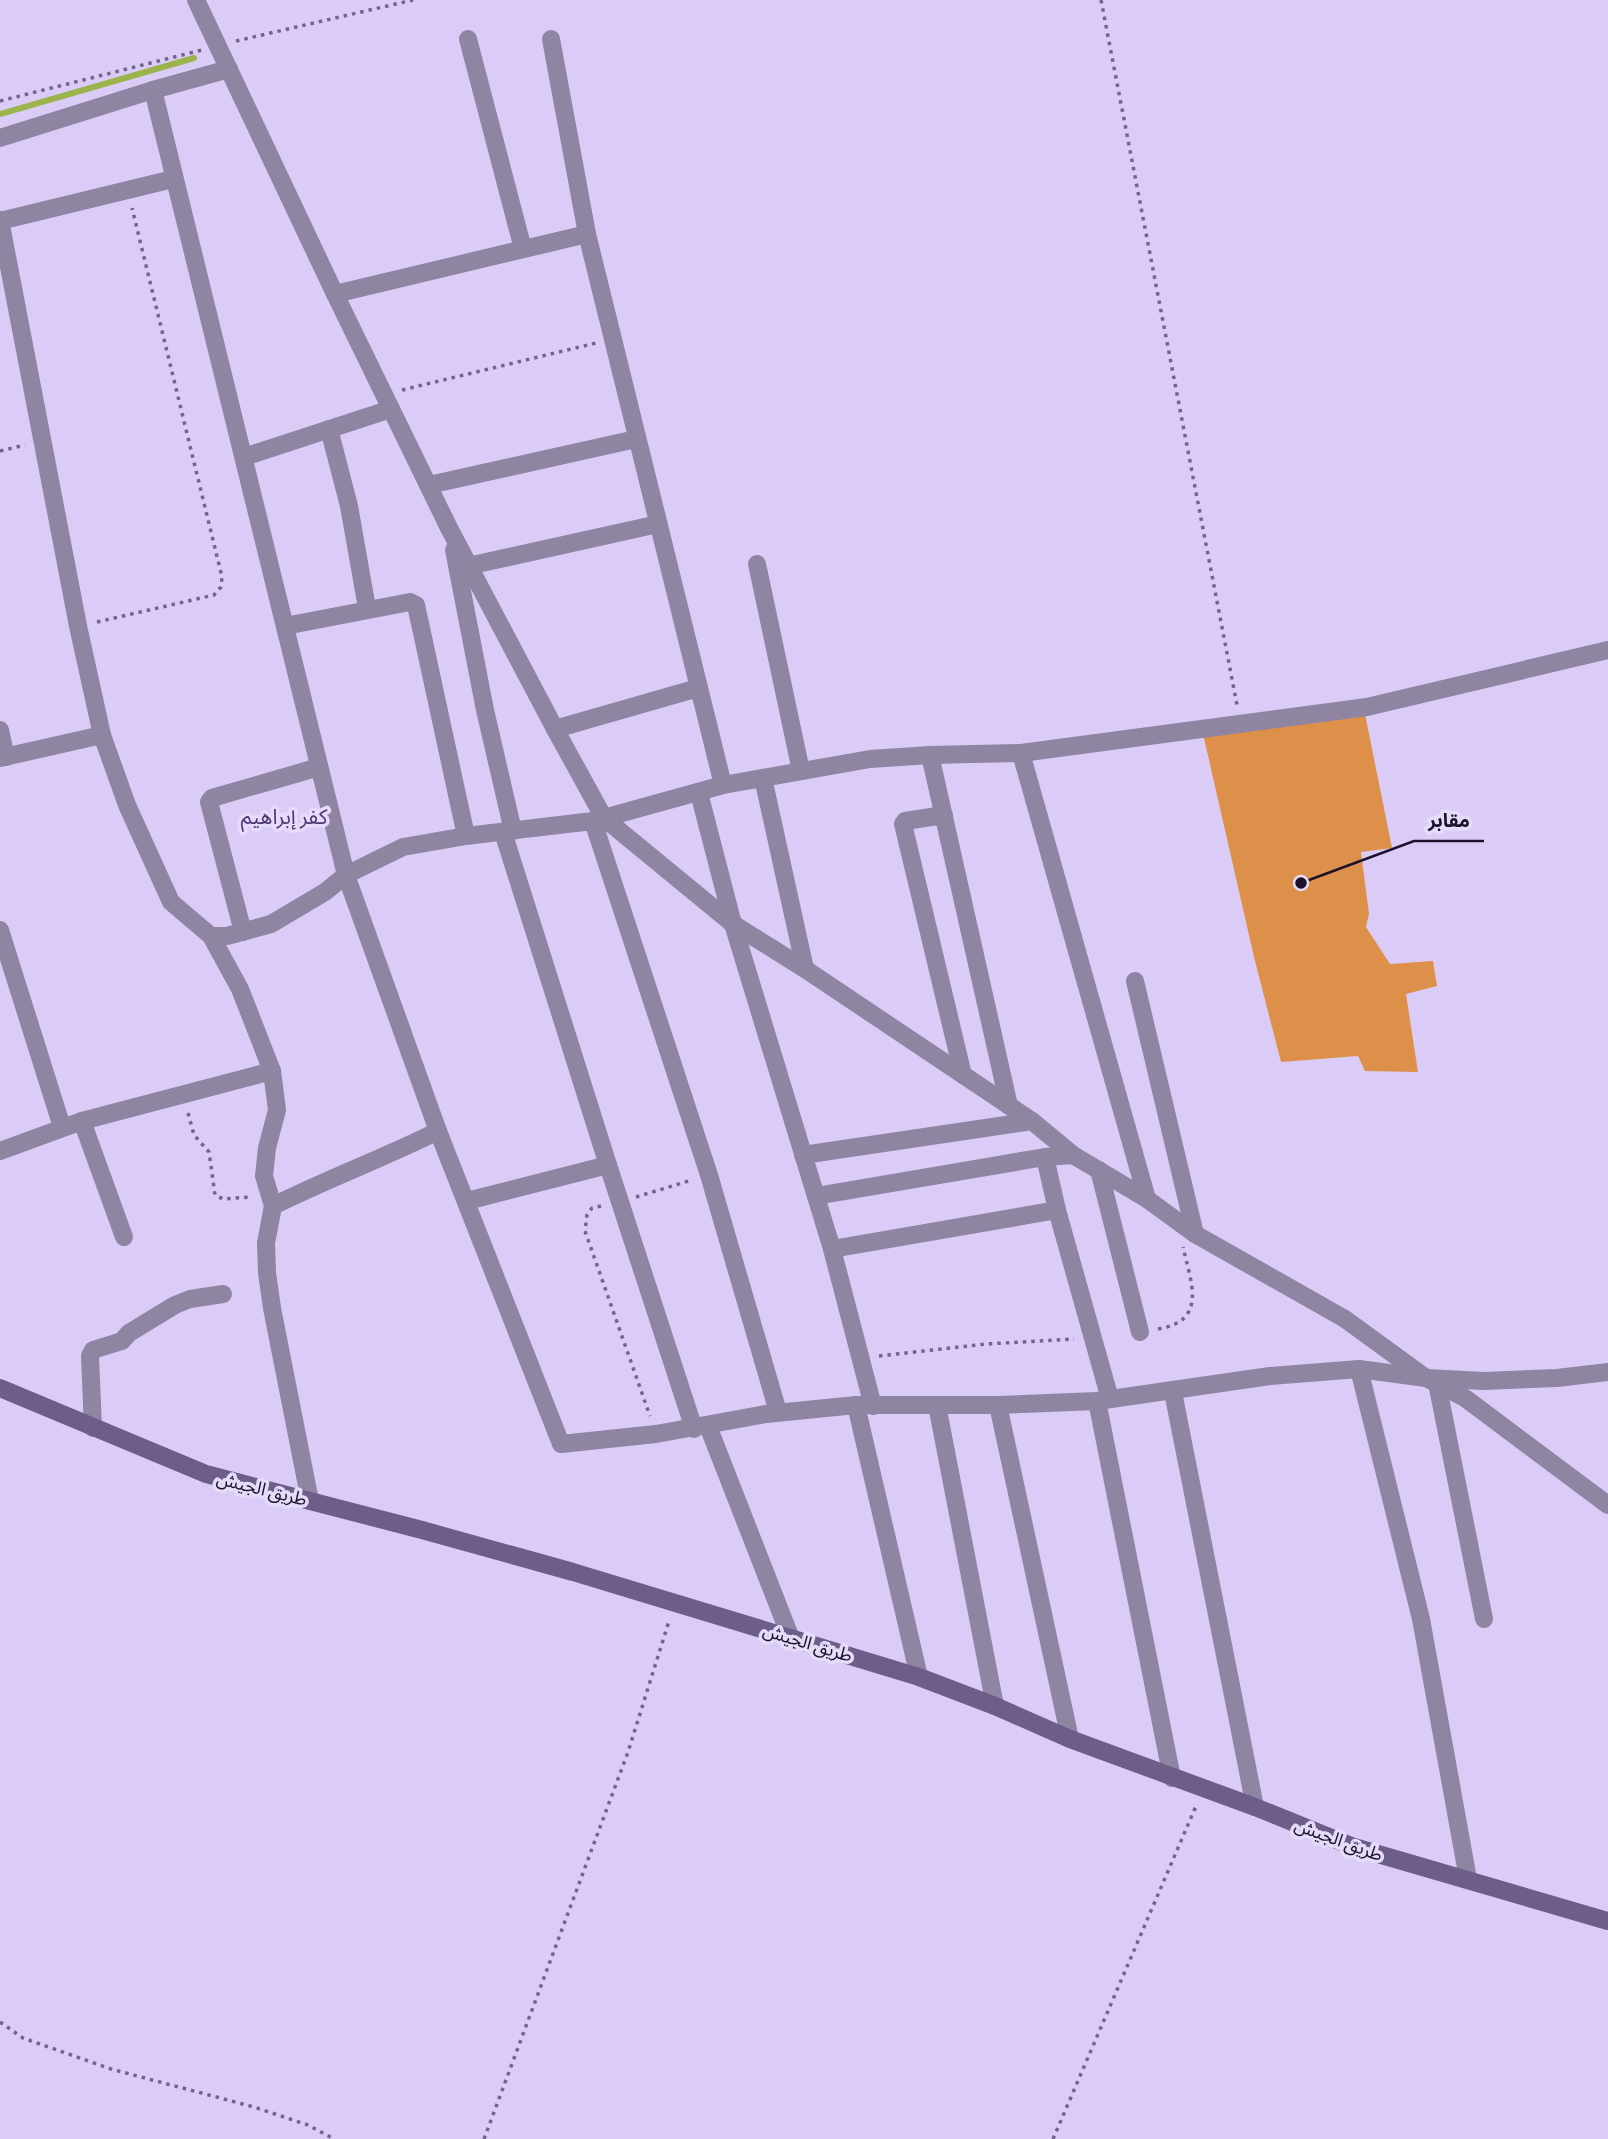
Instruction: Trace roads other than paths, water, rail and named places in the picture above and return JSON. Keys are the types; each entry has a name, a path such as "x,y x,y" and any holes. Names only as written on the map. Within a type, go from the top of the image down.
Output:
{"main road":[{"name":"طريق الجيش","path":"0,1388 206,1474 573,1572 919,1677 1070,1739 1255,1807 1354,1847 1608,1921"}],"street":[{"path":"196,0 387,402 468,566 555,729 598,819 709,1175 778,1412"},
{"path":"468,38 523,249"},
{"path":"551,39 587,234 723,785"},
{"path":"0,138 229,69"},
{"path":"153,90 346,875 438,1132 561,1444 701,1427 778,1412 865,1406 999,1405 1104,1400 1270,1376 1359,1369 1432,1380 1484,1381 1557,1378 1608,1372"},
{"path":"173,179 0,221 41,442 102,735 127,805 170,902 211,936 240,989 272,1071 277,1110 264,1176 271,1200 266,1243 268,1273 272,1308 310,1500"},
{"path":"335,294 587,234"},
{"path":"244,457 328,429 387,402"},
{"path":"328,429 349,506 367,608"},
{"path":"429,485 636,439"},
{"path":"468,566 658,524"},
{"path":"449,528 508,832 608,1165 701,1427 790,1636"},
{"path":"757,564 801,771"},
{"path":"285,626 367,608 410,602 415,605 466,836"},
{"path":"211,936 243,932 271,924 325,892 346,875 403,848 466,836 598,819 723,785 870,759 1021,753 1367,707 1608,650"},
{"path":"555,729 698,688"},
{"path":"0,730 3,758 102,735"},
{"path":"1021,753 1147,1199"},
{"path":"930,755 1009,1106"},
{"path":"243,932 209,802 212,798 319,766"},
{"path":"763,778 805,969"},
{"path":"699,793 733,924 832,1250 860,1358 865,1406 919,1677"},
{"path":"944,815 905,821 902,824 963,1075"},
{"path":"598,819 733,924 1032,1121 1073,1155 1147,1199 1195,1234 1345,1320 1432,1380 1465,1398 1608,1505"},
{"path":"0,930 62,1127"},
{"path":"1135,981 1195,1234"},
{"path":"0,1151 82,1121 272,1071"},
{"path":"82,1121 124,1237"},
{"path":"803,1155 1032,1121"},
{"path":"271,1200 390,1155 438,1132"},
{"path":"816,1196 1045,1157 1073,1155"},
{"path":"1045,1157 1093,1338 1172,1778"},
{"path":"467,1201 608,1165"},
{"path":"1099,1170 1140,1332"},
{"path":"832,1250 1057,1210"},
{"path":"93,1428 90,1356 93,1350 122,1341 129,1333 175,1305 190,1299 223,1294"},
{"path":"1359,1369 1421,1619 1468,1879"},
{"path":"1432,1380 1484,1619"},
{"path":"1173,1392 1255,1807"},
{"path":"936,1405 995,1706"},
{"path":"999,1405 1070,1739"}],"waterway":[{"path":"0,114 194,58"}],"place":[{"name":"مقابر","path":"1301,883"}],"district":[{"name":"كفر إبراهيم","path":"284,815"}]}
